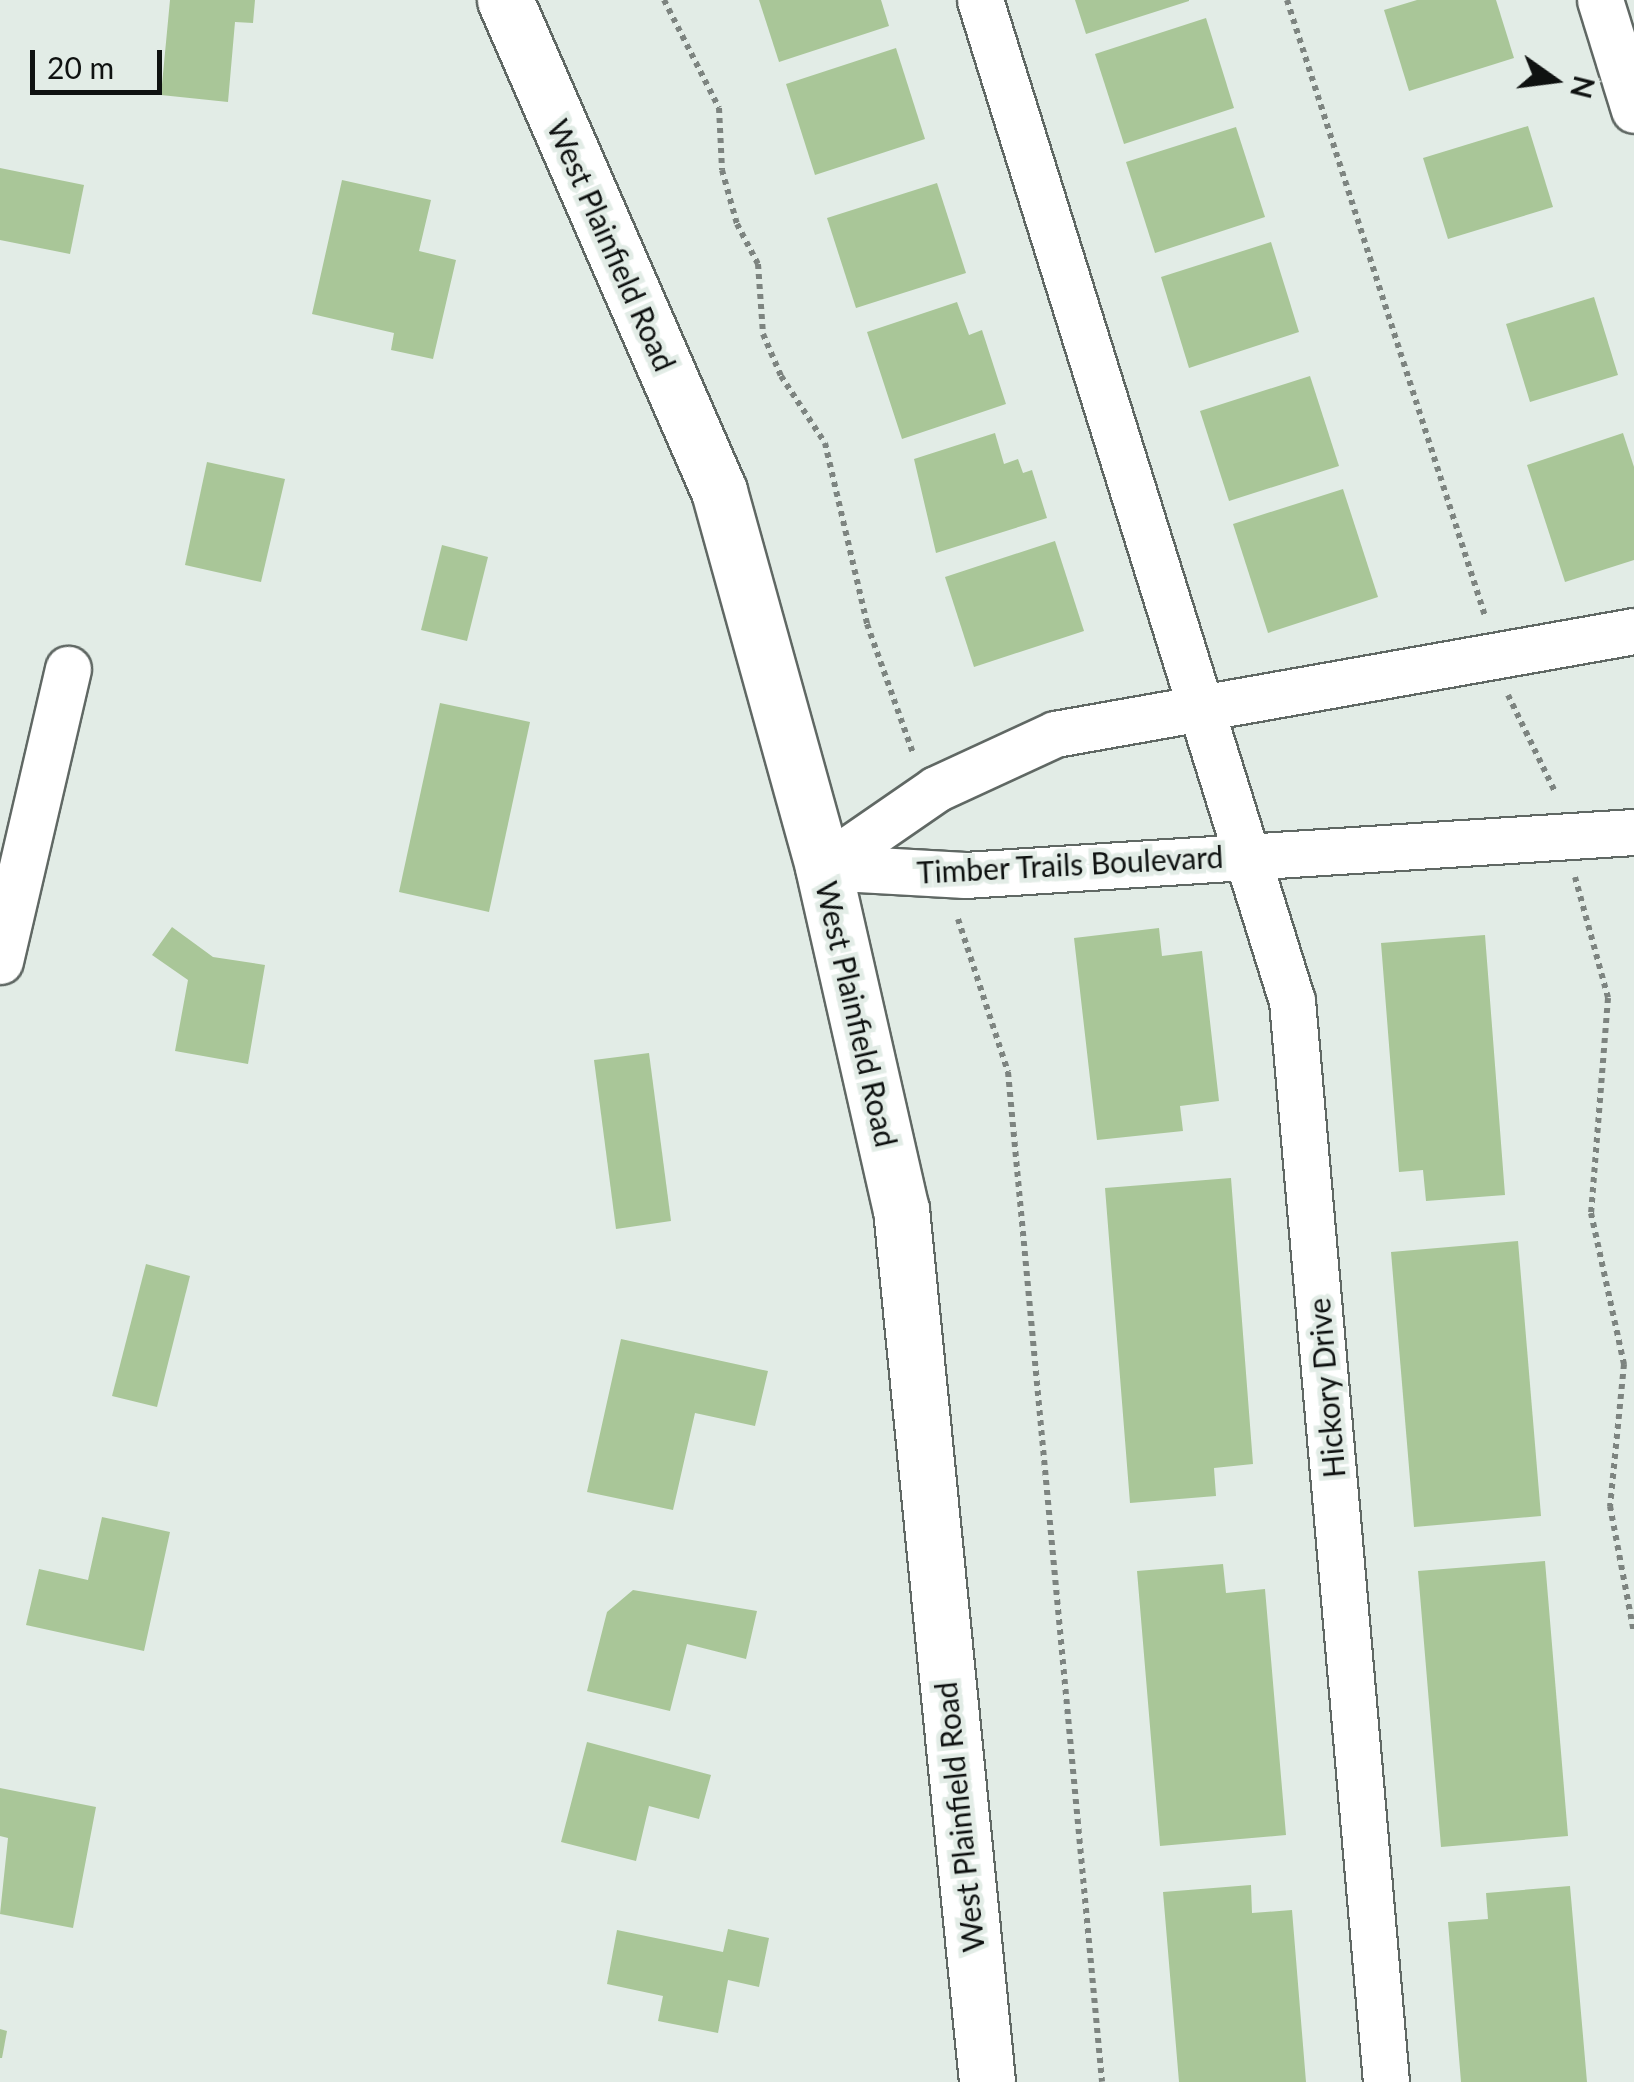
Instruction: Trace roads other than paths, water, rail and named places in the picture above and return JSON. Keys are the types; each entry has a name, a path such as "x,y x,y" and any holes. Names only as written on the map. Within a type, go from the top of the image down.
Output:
{"main road":[{"name":"West Plainfield Road","path":"505,0 719,490 823,868 901,1208 987,2082"}],"street":[{"name":"Hickory Drive","path":"980,0 1292,1001 1386,2082"},
{"path":"1600,0 1634,110"},
{"name":"Timber Trails Boulevard","path":"823,868 923,798 1055,734 1495,652 1634,631"},
{"path":"0,962 68,669"},
{"name":"Timber Trails Boulevard","path":"823,868 945,874 1634,832"}]}
